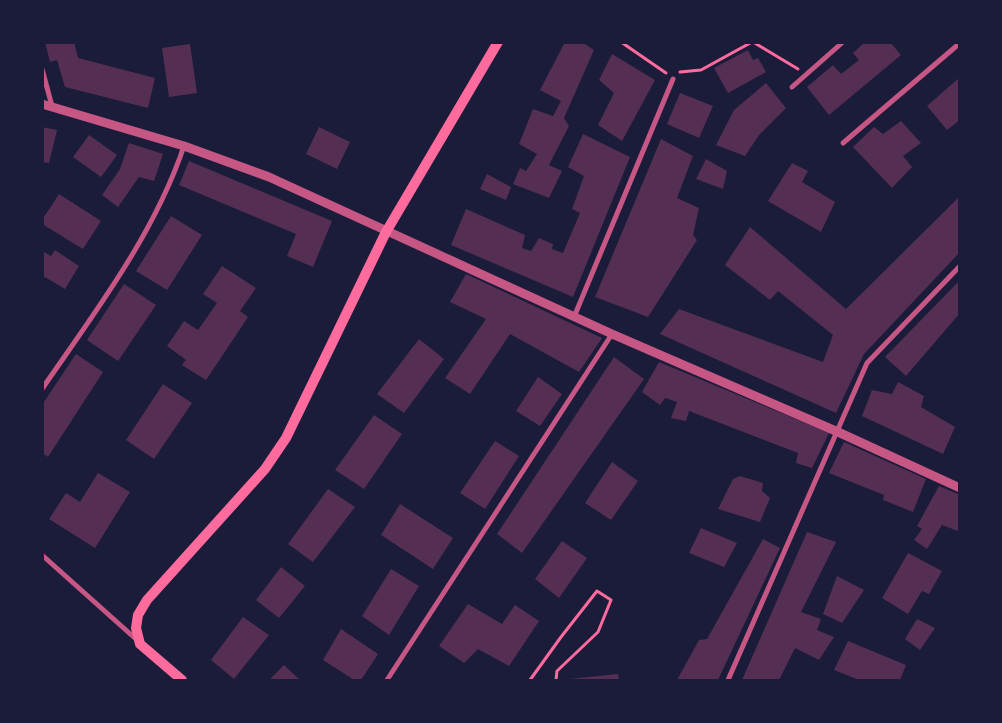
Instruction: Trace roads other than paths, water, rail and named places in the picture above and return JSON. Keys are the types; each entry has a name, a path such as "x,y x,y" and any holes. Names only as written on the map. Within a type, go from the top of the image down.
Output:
{"main road":[{"path":"182,680 140,644 136,628 138,615 147,600 265,469 286,438 386,232 498,42"}],"street":[{"path":"792,87 843,42"},
{"path":"843,143 960,44"},
{"path":"42,69 47,105 184,146 269,177 574,317 838,432 960,488"},
{"path":"574,317 673,79"},
{"path":"42,389 115,282 155,216 171,183 184,146"},
{"path":"728,680 867,363 960,266"},
{"path":"387,680 612,334"},
{"path":"42,555 140,644"}]}
